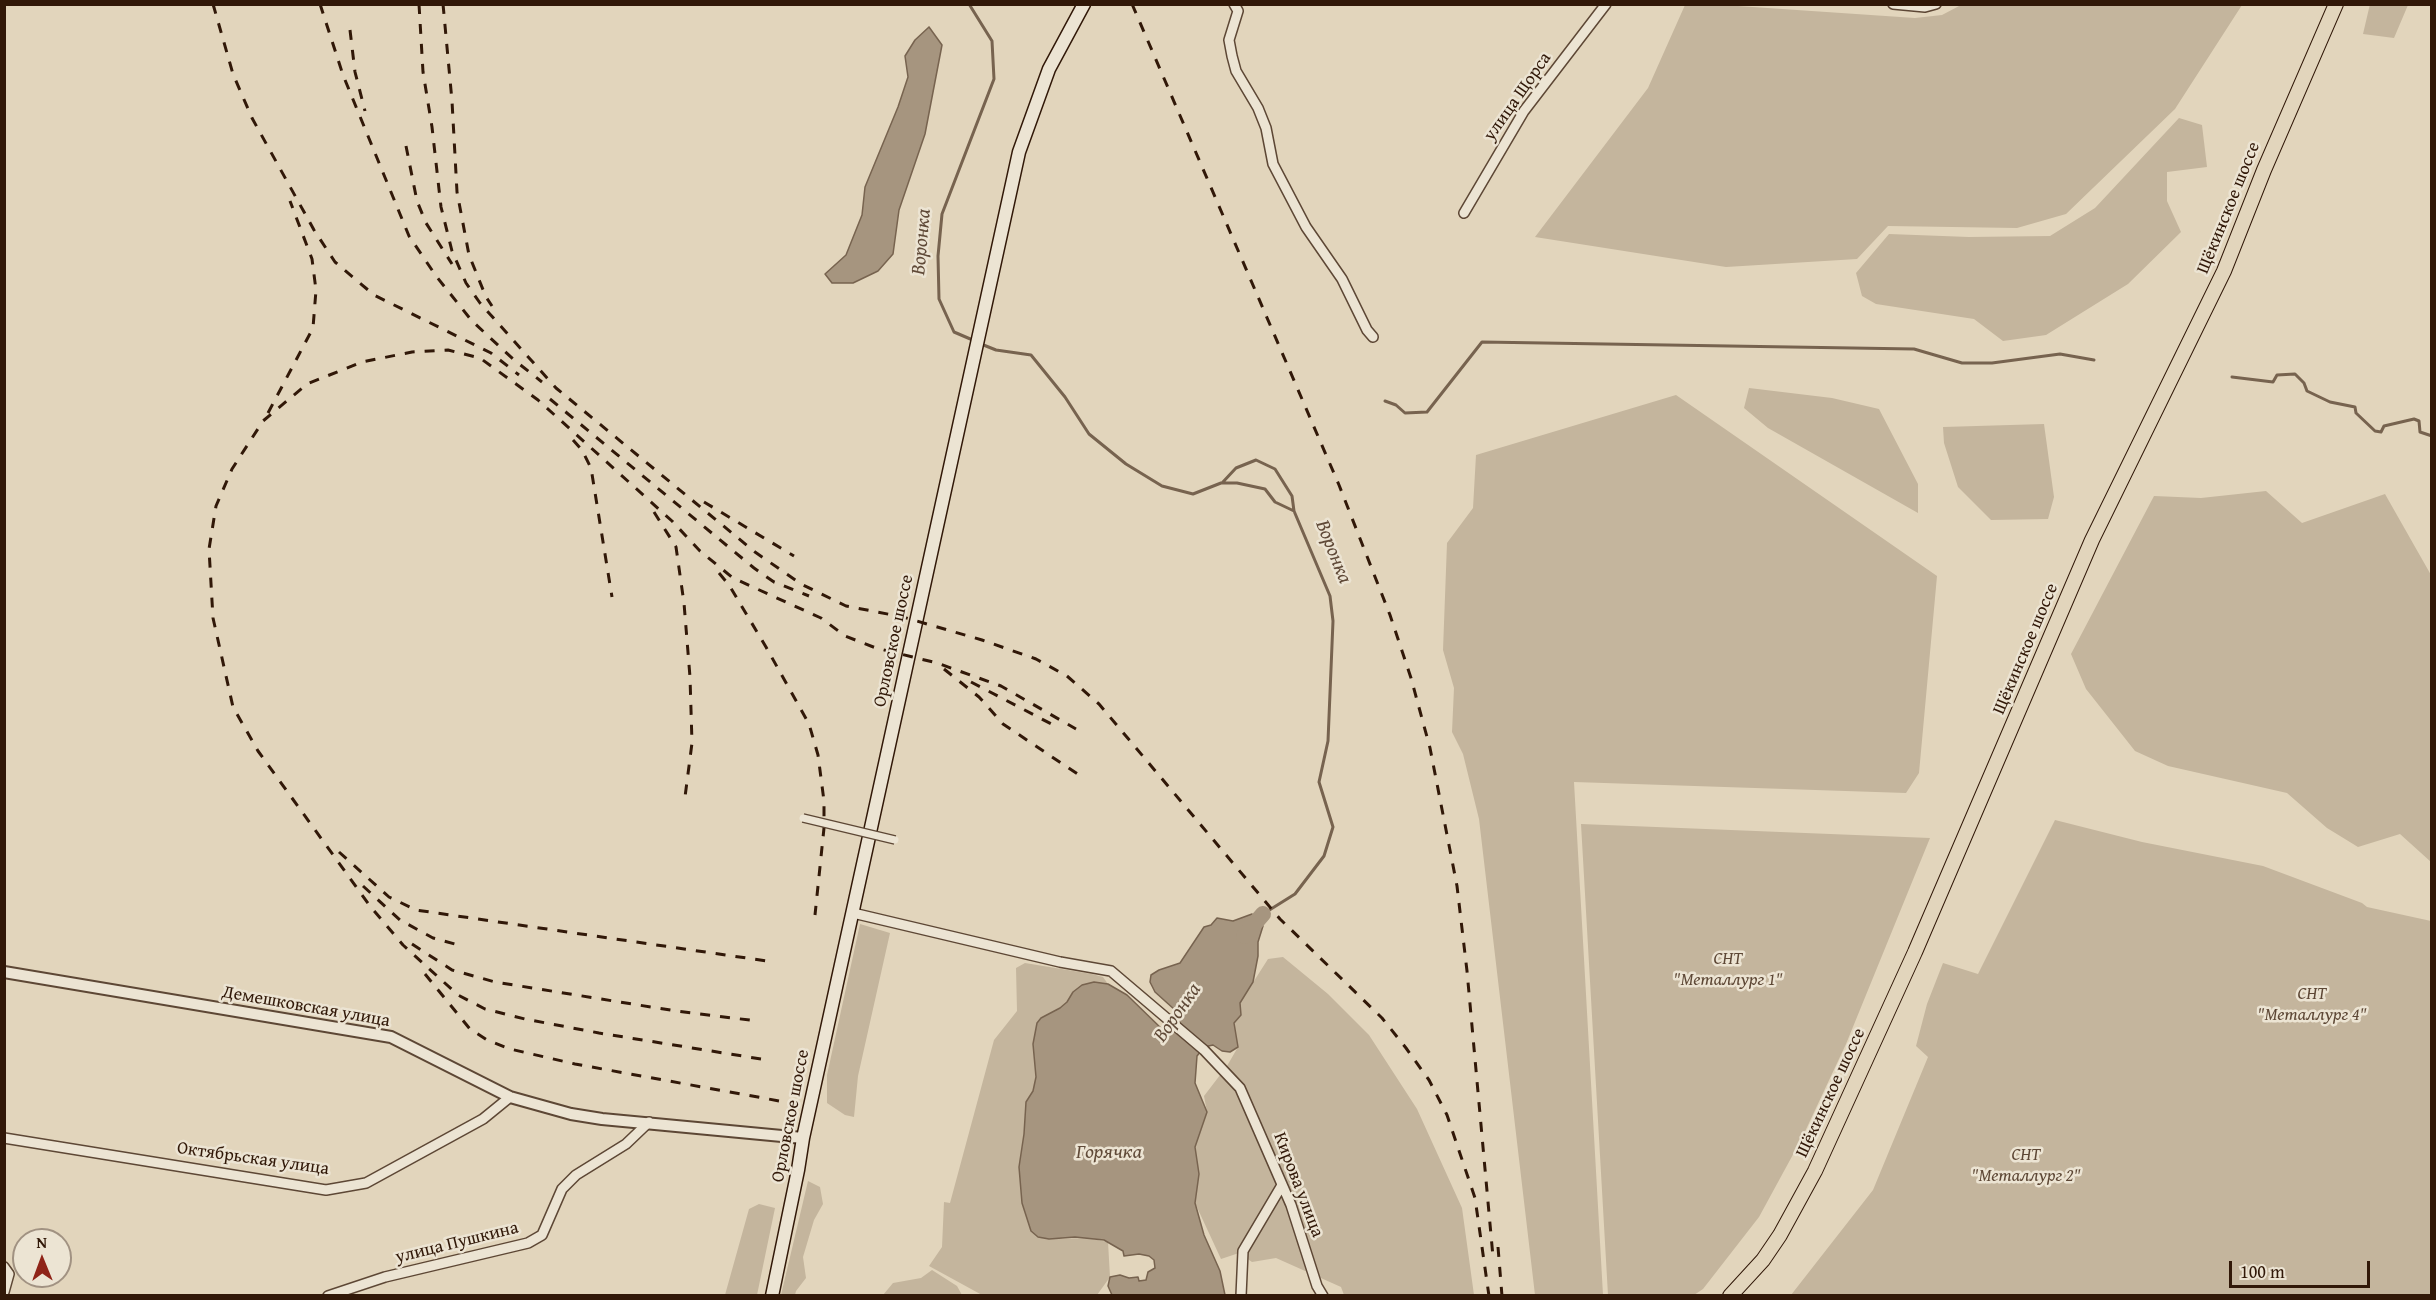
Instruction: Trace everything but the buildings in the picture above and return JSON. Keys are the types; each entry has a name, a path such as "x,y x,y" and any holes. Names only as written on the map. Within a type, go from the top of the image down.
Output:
{"main road":[{"name":"Орловское шоссе","path":"772,1296 803,1138 1019,152 1049,69 1084,4"},
{"name":"Щёкинское шоссе","path":"1730,1296 1763,1260 1815,1171 1915,952 2092,540 2224,271 2264,170 2336,4"}],"street":[{"name":"улица Щорса","path":"1464,213 1524,111 1606,4"},
{"path":"1893,4 1925,7 1936,4"},
{"path":"1238,7 1230,31 1232,56 1236,71 1258,108 1266,128 1273,164 1306,227 1342,279 1367,330 1373,337"},
{"path":"803,818 895,840"},
{"name":"Кирова улица","path":"854,913 1060,962 1111,971 1204,1050 1240,1088 1282,1185 1317,1286 1323,1296"},
{"name":"Демешковская улица","path":"4,972 391,1037 510,1097 571,1114 803,1138"},
{"name":"Октябрьская улица","path":"4,1138 326,1190 366,1183 474,1125 510,1097"},
{"name":"улица Пушкина","path":"328,1296 385,1277 528,1243 542,1234 562,1189 576,1175 626,1144 649,1122"},
{"path":"1241,1296 1243,1251 1282,1185"},
{"path":"4,1267 9,1274 4,1292"}],"green space":[{"path":"2370,4 2408,5 2394,38 2363,34"},
{"path":"1685,5 1723,5 1915,18 1942,15 1961,5 2242,5 2175,109 2066,214 2017,228 1888,226 1857,259 1726,267 1535,237 1648,88"},
{"path":"2179,118 2202,125 2207,167 2167,172 2167,201 2181,232 2128,284 2046,335 2003,341 1974,319 1876,304 1862,296 1856,273 1889,234 1969,237 2050,236 2095,208"},
{"path":"1749,388 1832,398 1879,409 1918,484 1918,513 1768,428 1744,408"},
{"path":"1676,395 1937,576 1919,773 1906,793 1574,782 1603,1295 1535,1295 1479,819 1463,754 1452,732 1454,688 1443,650 1447,543 1473,508 1476,455"},
{"path":"2044,424 2054,497 2048,519 1991,520 1958,487 1944,443 1943,427"},
{"path":"2266,491 2302,523 2385,494 2431,575 2431,862 2400,834 2358,847 2327,828 2287,793 2168,766 2135,751 2086,689 2071,654 2154,496 2201,498"},
{"path":"2055,820 2142,842 2263,866 2362,903 2367,907 2431,921 2431,1295 1791,1295 1873,1190 1928,1057 1916,1046 1927,1004 1943,963 1978,974"},
{"name":"СНТ \"Металлург 1\"","path":"1581,824 1930,838 1846,1044 1802,1138 1759,1217 1703,1289 1694,1295 1608,1295"},
{"path":"860,924 890,933 858,1076 854,1117 845,1115 827,1103 827,1075"},
{"path":"1283,957 1328,994 1369,1035 1417,1109 1462,1208 1474,1295 1344,1295 1341,1287 1276,1258 1252,1262 1239,1253 1221,1259 1195,1203 1199,1174 1195,1147 1207,1112 1204,1096 1238,1047 1234,1023 1241,1015 1240,1003 1268,959"},
{"path":"1025,963 1092,974 1103,977 1108,984 1094,982 1073,992 1067,1002 1041,1018 1037,1023 1033,1044 1036,1077 1033,1091 1026,1102 1019,1167 1022,1203 1032,1231 1049,1239 1088,1238 1108,1242 1110,1277 1097,1295 982,1295 929,1266 942,1247 944,1202 950,1203 994,1040 1017,1011 1016,968"},
{"path":"808,1181 820,1187 823,1204 814,1220 803,1257 806,1278 795,1295 781,1295"},
{"path":"759,1204 775,1208 757,1295 725,1295 749,1209"},
{"path":"932,1270 957,1286 962,1295 883,1295 893,1283 921,1278"}],"water":[{"path":"929,27 942,45 925,134 899,210 893,254 878,271 853,283 832,283 825,274 846,255 862,215 865,187 908,77 905,56 915,40"},
{"name":"Горячка","path":"1252,914 1263,926 1258,942 1253,982 1240,1003 1241,1015 1234,1023 1238,1047 1230,1052 1222,1051 1213,1045 1204,1047 1197,1056 1195,1083 1207,1112 1195,1147 1199,1174 1195,1203 1204,1235 1220,1271 1225,1295 1112,1295 1108,1286 1110,1277 1120,1275 1129,1278 1138,1277 1139,1281 1146,1280 1148,1272 1155,1268 1154,1260 1149,1256 1139,1254 1124,1256 1123,1251 1104,1240 1038,1237 1031,1231 1022,1203 1019,1167 1026,1102 1033,1091 1036,1077 1033,1044 1037,1023 1041,1018 1060,1008 1082,985 1094,982 1108,984 1127,995 1164,1031 1172,1030 1180,1018 1175,1010 1155,992 1150,982 1151,975 1180,963 1204,927 1211,925 1217,918 1233,921"}],"waterway":[{"name":"Воронка","path":"969,4 992,41 994,79 942,214 938,256 939,299 954,332 975,341"},
{"path":"1385,401 1396,405 1405,413 1427,412 1482,342 1914,349 1962,363 1992,363 2060,354 2094,360"},
{"name":"Воронка","path":"981,344 996,350 1031,355 1065,397 1089,434 1126,464 1162,486 1193,494 1221,483 1237,483 1265,489 1275,502 1294,511 1330,596 1333,621 1328,741 1319,782 1333,827 1324,856 1295,894 1263,914"},
{"path":"2232,377 2273,382 2277,375 2295,374 2304,383 2307,391 2330,402 2355,407 2356,413 2375,431 2381,432 2384,426 2414,419 2419,421 2420,432 2432,436"},
{"path":"1222,483 1236,468 1256,460 1275,469 1292,496 1294,511"},
{"name":"Воронка","path":"1244,936 1263,914"}],"railway":[{"path":"213,4 233,74 252,118 314,230 335,262 374,295 491,353 519,375"},
{"path":"320,4 343,75 409,236 436,276 472,321 542,382"},
{"path":"419,4 423,72 441,207 452,251 466,283 480,303 556,388 755,552 801,584 846,606 903,617 982,640 1036,659 1067,676 1099,704 1280,919 1382,1018 1429,1080 1447,1115 1475,1198 1489,1296"},
{"path":"443,4 457,192 469,255 492,306"},
{"path":"1132,4 1339,485 1390,615 1411,678 1430,748 1457,886 1493,1257"},
{"path":"350,30 355,72 365,111"},
{"path":"406,146 417,201 426,223 452,264"},
{"path":"268,413 313,328 316,290 312,259 290,201"},
{"path":"761,1059 599,1033 485,1009 458,995 403,945 370,906 258,751 233,707 213,618 209,549 216,506 232,469 263,421 307,384 362,362 412,352 448,350 480,358 538,400 672,521 700,551 733,578 821,618 845,636 876,648 937,663 1001,686 1076,729"},
{"path":"550,399 754,568 774,582 809,596"},
{"path":"573,440 582,450 591,468 612,597"},
{"path":"704,502 794,556"},
{"path":"654,512 676,547 684,603 692,743 685,797"},
{"path":"719,573 729,585 766,647 809,724 818,755 824,801 824,828 815,915"},
{"path":"944,669 979,697 1003,724 1082,777"},
{"path":"971,682 1059,728"},
{"path":"339,852 389,897 416,910 774,962"},
{"path":"363,886 400,920 433,938 455,944"},
{"path":"412,944 452,970 495,982 676,1011 757,1021"},
{"path":"425,974 470,1029 487,1040 510,1049 575,1064 785,1102"},
{"path":"1498,1247 1502,1296"}],"park label":[{"name":"СНТ \"Металлург 4\"","path":"2312,1004"},
{"name":"СНТ \"Металлург 2\"","path":"2026,1165"}]}
